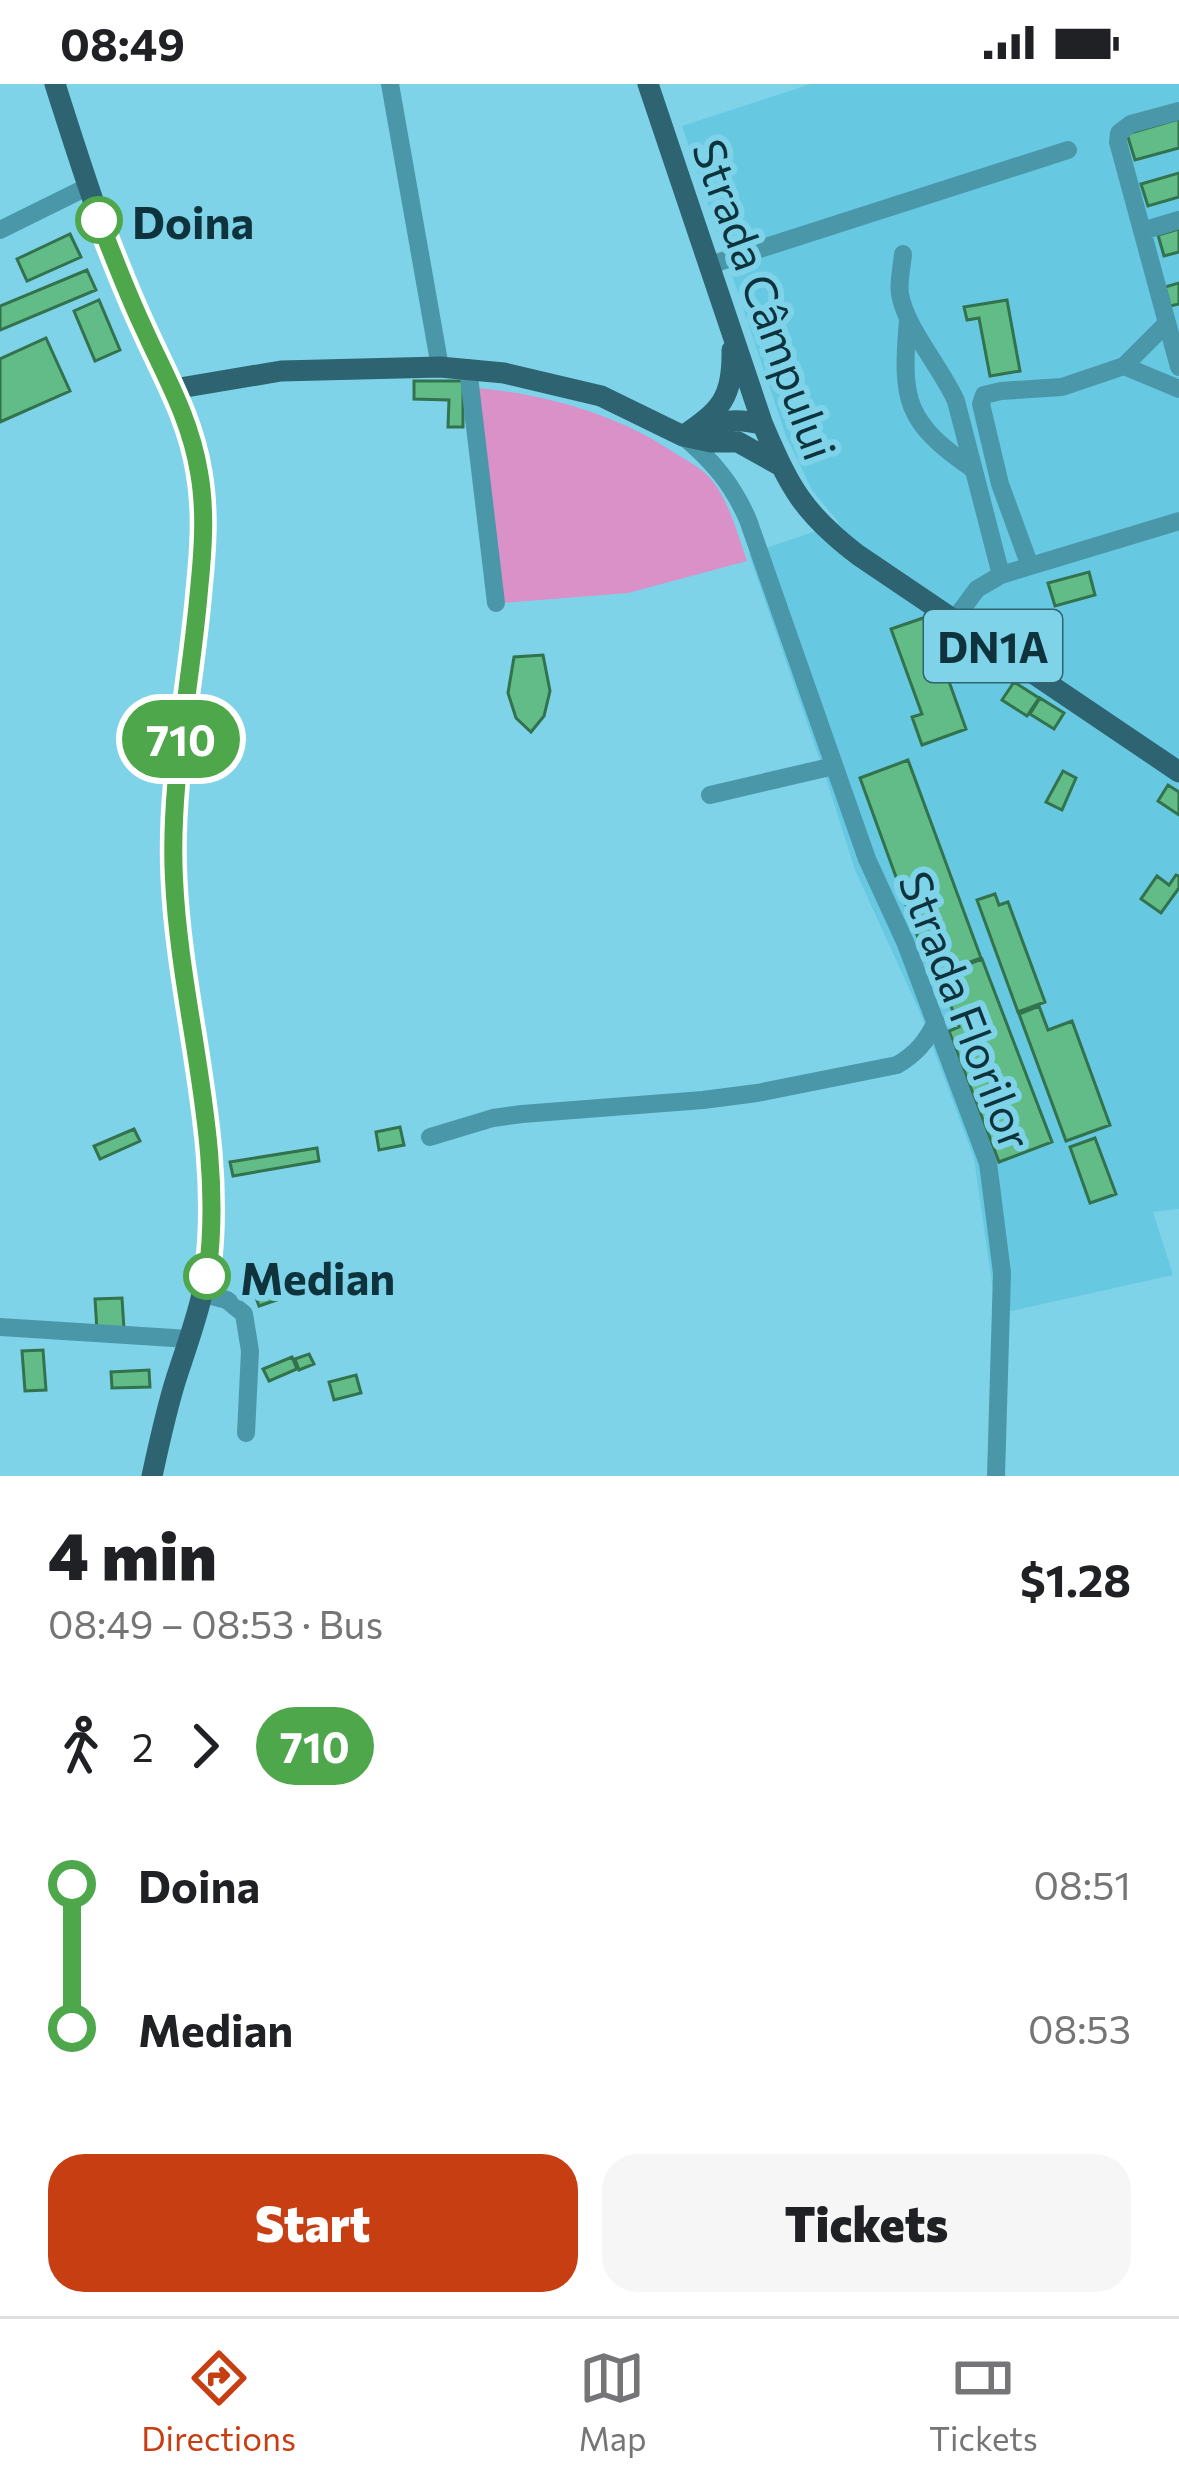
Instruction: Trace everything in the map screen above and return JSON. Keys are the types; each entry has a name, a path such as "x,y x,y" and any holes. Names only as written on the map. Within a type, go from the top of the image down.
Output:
{"main road":[{"path":"55,84 127,292 183,410 196,455 203,524 173,832 178,923 206,1124 210,1240 204,1294 152,1476"},
{"name":"Strada Câmpului","path":"648,84 781,466 806,508 827,531 954,620"},
{"path":"683,436 727,396 733,373 732,332"},
{"path":"174,388 281,370 468,368 530,377 601,396 683,436 738,442 763,425"},
{"path":"683,436 727,420 763,425"},
{"path":"738,442 781,466"},
{"name":"DN1A","path":"954,620 1179,772"}],"street":[{"path":"390,84 440,367"},
{"path":"1179,111 1131,124 1119,133 1118,142 1179,368"},
{"path":"710,265 1068,150"},
{"path":"0,230 87,187"},
{"path":"1142,231 1179,220"},
{"path":"903,254 899,291 908,320 956,401 1001,574"},
{"path":"908,320 904,364 908,399 918,422 939,445 973,469"},
{"path":"1030,566 1000,484 981,404 984,395 1063,387 1124,366 1167,323"},
{"path":"1124,366 1179,389"},
{"path":"468,368 496,603"},
{"name":"Strada Florilor","path":"683,436 722,472 737,495 867,859 906,944 988,1162 1002,1273 996,1476"},
{"path":"954,620 977,590 1001,574 1179,521"},
{"path":"710,795 834,766"},
{"path":"430,1137 522,1114 758,1093 897,1065 926,1042 936,1022"},
{"path":"204,1294 227,1300 244,1314 250,1351 246,1433"},
{"path":"0,1327 190,1339"}],"shaded area":[{"path":"811,84 1179,84 1179,1209 1153,1212 1173,1275 1011,1311 994,1298 974,1158 919,1010 855,870 749,554 839,523 812,490 786,436 682,126"},
{"path":"477,388 582,409 632,428 694,465 722,495 747,561 628,593 502,603"}],"building":[{"path":"1179,119 1179,148 1135,160 1127,134"},
{"path":"1179,173 1179,197 1148,206 1141,184"},
{"path":"1179,229 1179,252 1164,256 1158,235"},
{"path":"70,234 81,257 27,281 17,259"},
{"path":"87,270 96,290 0,330 0,306"},
{"path":"1179,283 1179,304 1170,306 1165,287"},
{"path":"99,300 120,350 95,361 74,311"},
{"path":"1007,300 1020,371 990,376 979,318 967,320 964,307"},
{"path":"46,338 70,391 0,422 0,359"},
{"path":"414,381 463,381 463,427 448,427 449,400 414,399"},
{"path":"1089,572 1095,595 1055,606 1048,583"},
{"path":"926,617 966,729 922,745 912,717 922,714 891,629"},
{"path":"543,655 550,691 544,716 531,732 516,718 508,693 514,657"},
{"path":"1014,682 1039,698 1027,716 1002,700"},
{"path":"1040,698 1064,713 1054,729 1030,714"},
{"path":"908,760 981,958 932,976 860,778"},
{"path":"1063,771 1076,778 1062,810 1046,802"},
{"path":"1168,785 1179,792 1179,815 1158,801"},
{"path":"1176,875 1179,888 1161,913 1141,899 1157,876 1169,885"},
{"path":"995,894 999,905 1008,902 1045,1002 1018,1012 977,900"},
{"path":"982,959 1052,1142 999,1162 949,1031 959,1027 939,975"},
{"path":"1039,1006 1048,1030 1072,1021 1110,1125 1066,1141 1019,1014"},
{"path":"400,1127 404,1145 379,1150 376,1132"},
{"path":"134,1129 140,1141 100,1159 94,1146"},
{"path":"1095,1138 1116,1194 1090,1203 1070,1147"},
{"path":"317,1148 319,1161 233,1176 230,1162"},
{"path":"299,1276 303,1291 259,1306 254,1292"},
{"path":"122,1298 124,1329 97,1331 95,1299"},
{"path":"43,1350 46,1390 25,1391 22,1351"},
{"path":"309,1354 314,1364 299,1370 295,1359"},
{"path":"292,1357 297,1369 269,1381 263,1369"},
{"path":"149,1370 150,1387 112,1388 111,1372"},
{"path":"356,1375 361,1393 334,1400 329,1382"}],"bus line":[{"name":"710","path":"99,220 183,410 200,474 201,570 173,832 178,923 208,1149 207,1276"}],"place":[{"name":"Doina","path":"99,220"},
{"name":"Median","path":"207,1276"}]}
